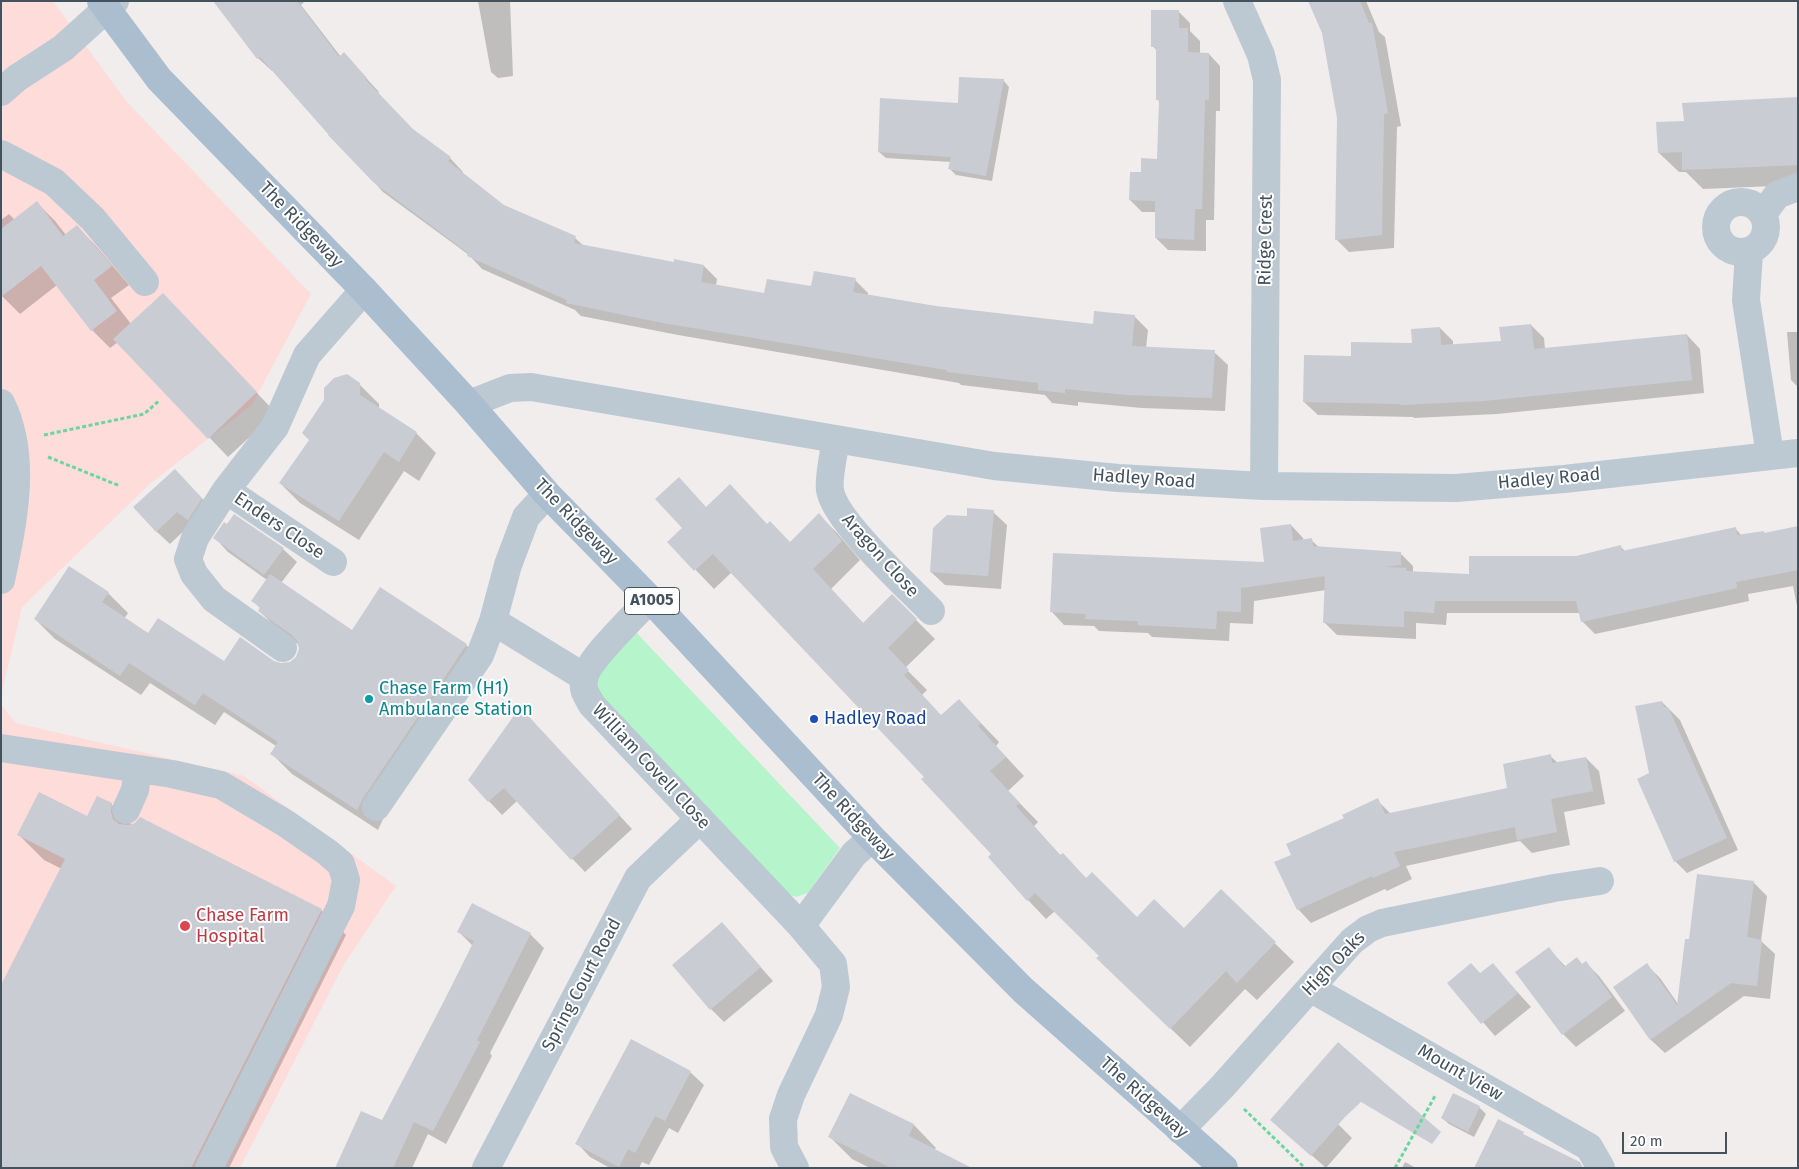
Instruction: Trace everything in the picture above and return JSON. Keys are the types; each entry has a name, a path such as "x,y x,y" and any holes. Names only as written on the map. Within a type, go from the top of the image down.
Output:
{"main road":[{"name":"The Ridgeway","path":"107,4 160,79 364,290 469,404 547,494 650,600 872,838 1022,990 1224,1168"}],"street":[{"name":"Ridge Crest","path":"1237,1 1261,55 1267,80 1264,486"},
{"path":"1,92 17,78 63,48 107,4"},
{"path":"1,154 54,182 93,219 145,282"},
{"path":"1763,214 1777,195 1798,187"},
{"path":"1745,202 1756,206 1763,214 1766,225 1765,237 1758,246 1748,252 1737,252 1726,248 1719,240 1715,229 1717,218 1723,208 1733,203 1745,202"},
{"path":"1748,252 1746,300 1770,455"},
{"name":"Enders Close","path":"283,648 214,599 194,574 188,558 195,538 226,490 275,427 307,355 364,290"},
{"name":"Hadley Road","path":"469,404 510,388 531,387 994,466 1118,478 1264,486 1456,488 1564,479 1798,453"},
{"path":"1,403 6,413 14,442 17,484 10,540 1,580"},
{"name":"Aragon Close","path":"836,440 830,489 834,502 865,544 931,611"},
{"name":"Enders Close","path":"226,490 333,562"},
{"path":"376,807 480,655 508,565 526,518 547,494"},
{"path":"492,621 584,677 605,646 650,600"},
{"name":"William Covell Close","path":"584,677 583,690 592,705 801,926 833,964 836,987 829,1015 791,1095 782,1119 784,1147 795,1168"},
{"path":"1,748 172,774 220,785 284,823 327,852 341,864 346,880 341,906 209,1168"},
{"path":"126,810 135,790 138,770"},
{"name":"Spring Court Road","path":"486,1168 638,878 700,819"},
{"path":"801,926 854,854 872,838"},
{"name":"High Oaks","path":"1180,1130 1222,1088 1352,941 1368,929 1382,924 1544,890 1600,881"},
{"name":"Mount View","path":"1310,988 1589,1147 1601,1168"}],"path":[{"path":"44,435 144,414 160,400"},
{"path":"48,457 120,486"},
{"path":"1395,1168 1451,1068"},
{"path":"1222,1088 1305,1168"}],"shaded area":[{"path":"1,1 53,1 127,102 311,294 252,405 151,483 22,607 1,696"},
{"name":"Chase Farm Hospital","path":"1,705 16,723 244,776 396,886 343,966 240,1168 1,1168"}],"green space":[{"path":"634,630 840,848 808,893 796,897 786,893 600,696 594,685 597,674"}],"building":[{"path":"213,1 297,1 339,57 344,52 367,78 365,79 413,129 451,157 448,161 504,205 576,236 574,243 674,262 674,259 704,265 701,282 764,293 767,279 811,286 814,271 856,278 853,292 936,306 1093,324 1094,311 1135,315 1132,346 1215,350 1212,398 1128,395 1065,389 1065,393 1038,390 1038,383 947,372 947,370 663,323 566,303 567,300 467,256 468,253 373,182 328,135 260,57 257,59"},
{"path":"1308,1 1360,1 1369,23 1372,23 1388,113 1384,114 1382,235 1335,240 1337,118 1322,33"},
{"path":"1151,10 1179,10 1179,28 1188,28 1188,52 1209,53 1209,100 1205,100 1202,209 1195,209 1194,240 1155,238 1155,201 1129,200 1130,172 1141,172 1141,158 1157,159 1159,100 1156,100 1156,47 1151,47"},
{"path":"959,77 1004,79 986,176 948,169 951,157 878,152 880,98 958,103"},
{"path":"1798,97 1798,165 1682,170 1682,152 1658,153 1656,122 1684,121 1682,103"},
{"path":"37,201 63,236 77,225 112,266 94,280 117,311 91,331 41,266 1,297 1,229"},
{"path":"163,293 257,392 208,439 113,339"},
{"path":"1531,324 1534,349 1687,334 1692,380 1483,401 1400,405 1303,402 1304,355 1351,356 1351,342 1412,343 1411,329 1440,327 1441,345 1501,341 1499,327"},
{"path":"347,374 360,383 360,395 417,432 399,462 384,452 339,521 279,483 309,440 302,433 324,400 324,388 334,378"},
{"path":"175,469 202,498 188,520 177,512 156,532 133,507"},
{"path":"679,477 706,507 730,484 767,524 770,521 790,542 819,513 842,541 813,569 863,623 892,594 917,619 888,648 909,670 904,675 941,715 959,699 981,723 978,726 1006,757 990,771 1020,803 1016,806 1060,855 1063,853 1086,878 1092,872 1137,917 1154,899 1184,928 1221,889 1276,942 1237,983 1226,971 1170,1029 1096,958 1099,956 1035,893 1027,901 988,857 991,854 921,779 924,777 713,554 694,571 667,542 682,528 655,499"},
{"path":"967,508 994,510 988,576 930,572 933,528 947,515 967,516"},
{"path":"234,514 284,548 264,575 213,538 224,522 227,524"},
{"path":"1291,524 1293,541 1312,538 1313,546 1401,552 1401,565 1384,567 1406,568 1406,571 1469,574 1469,556 1576,556 1621,545 1622,551 1736,527 1737,535 1764,531 1764,533 1798,526 1798,570 1736,582 1737,588 1581,622 1576,601 1435,601 1434,613 1404,611 1404,627 1323,623 1325,576 1241,588 1241,612 1217,611 1216,629 1138,625 1138,621 1085,619 1086,614 1050,612 1053,553 1264,562 1260,528"},
{"path":"69,566 109,592 102,602 148,633 158,618 224,661 240,637 274,661 281,663 290,662 296,657 299,649 297,641 292,635 258,611 260,607 251,601 270,574 352,630 380,587 467,644 363,798 357,810 270,754 278,742 203,693 195,705 129,663 120,676 34,619"},
{"path":"1662,701 1664,707 1668,707 1727,838 1674,862 1637,779 1649,773 1635,706"},
{"path":"520,707 620,815 571,860 504,788 488,802 468,780"},
{"path":"1551,754 1552,763 1586,757 1593,791 1551,799 1557,832 1517,840 1515,827 1394,852 1400,866 1373,878 1372,876 1297,910 1274,862 1291,855 1286,844 1344,818 1342,815 1378,798 1385,814 1507,788 1503,764"},
{"name":"Chase Farm Hospital","path":"39,792 87,816 97,796 112,803 111,812 113,819 119,824 128,825 135,823 140,817 322,909 191,1168 1,1168 1,985 65,859 17,835"},
{"path":"1697,874 1754,881 1747,937 1762,940 1757,986 1731,983 1650,1040 1613,987 1647,963 1677,1005 1685,939 1689,939"},
{"path":"472,903 531,933 477,1040 480,1042 433,1131 414,1122 393,1168 335,1168 361,1111 382,1120 444,1001 474,941 457,932"},
{"path":"722,922 761,967 710,1010 672,965"},
{"path":"1549,947 1564,967 1577,957 1582,964 1586,961 1612,997 1562,1035 1515,972"},
{"path":"1471,963 1480,973 1493,963 1518,993 1481,1024 1447,983"},
{"path":"631,1039 691,1071 665,1121 655,1116 635,1153 628,1149 619,1167 575,1144"},
{"path":"1338,1042 1441,1132 1432,1144 1361,1102 1345,1117 1311,1156 1270,1120"},
{"path":"850,1093 914,1124 909,1136 972,1168 891,1168 828,1137"},
{"path":"1453,1093 1480,1106 1468,1132 1441,1118"},
{"path":"1498,1119 1524,1132 1523,1134 1580,1162 1583,1168 1474,1168"}],"place":[{"name":"Chase Farm (H1) Ambulance Station","path":"369,699"},
{"name":"Hadley Road","path":"814,719"},
{"name":"Chase Farm Hospital","path":"185,926"}]}
